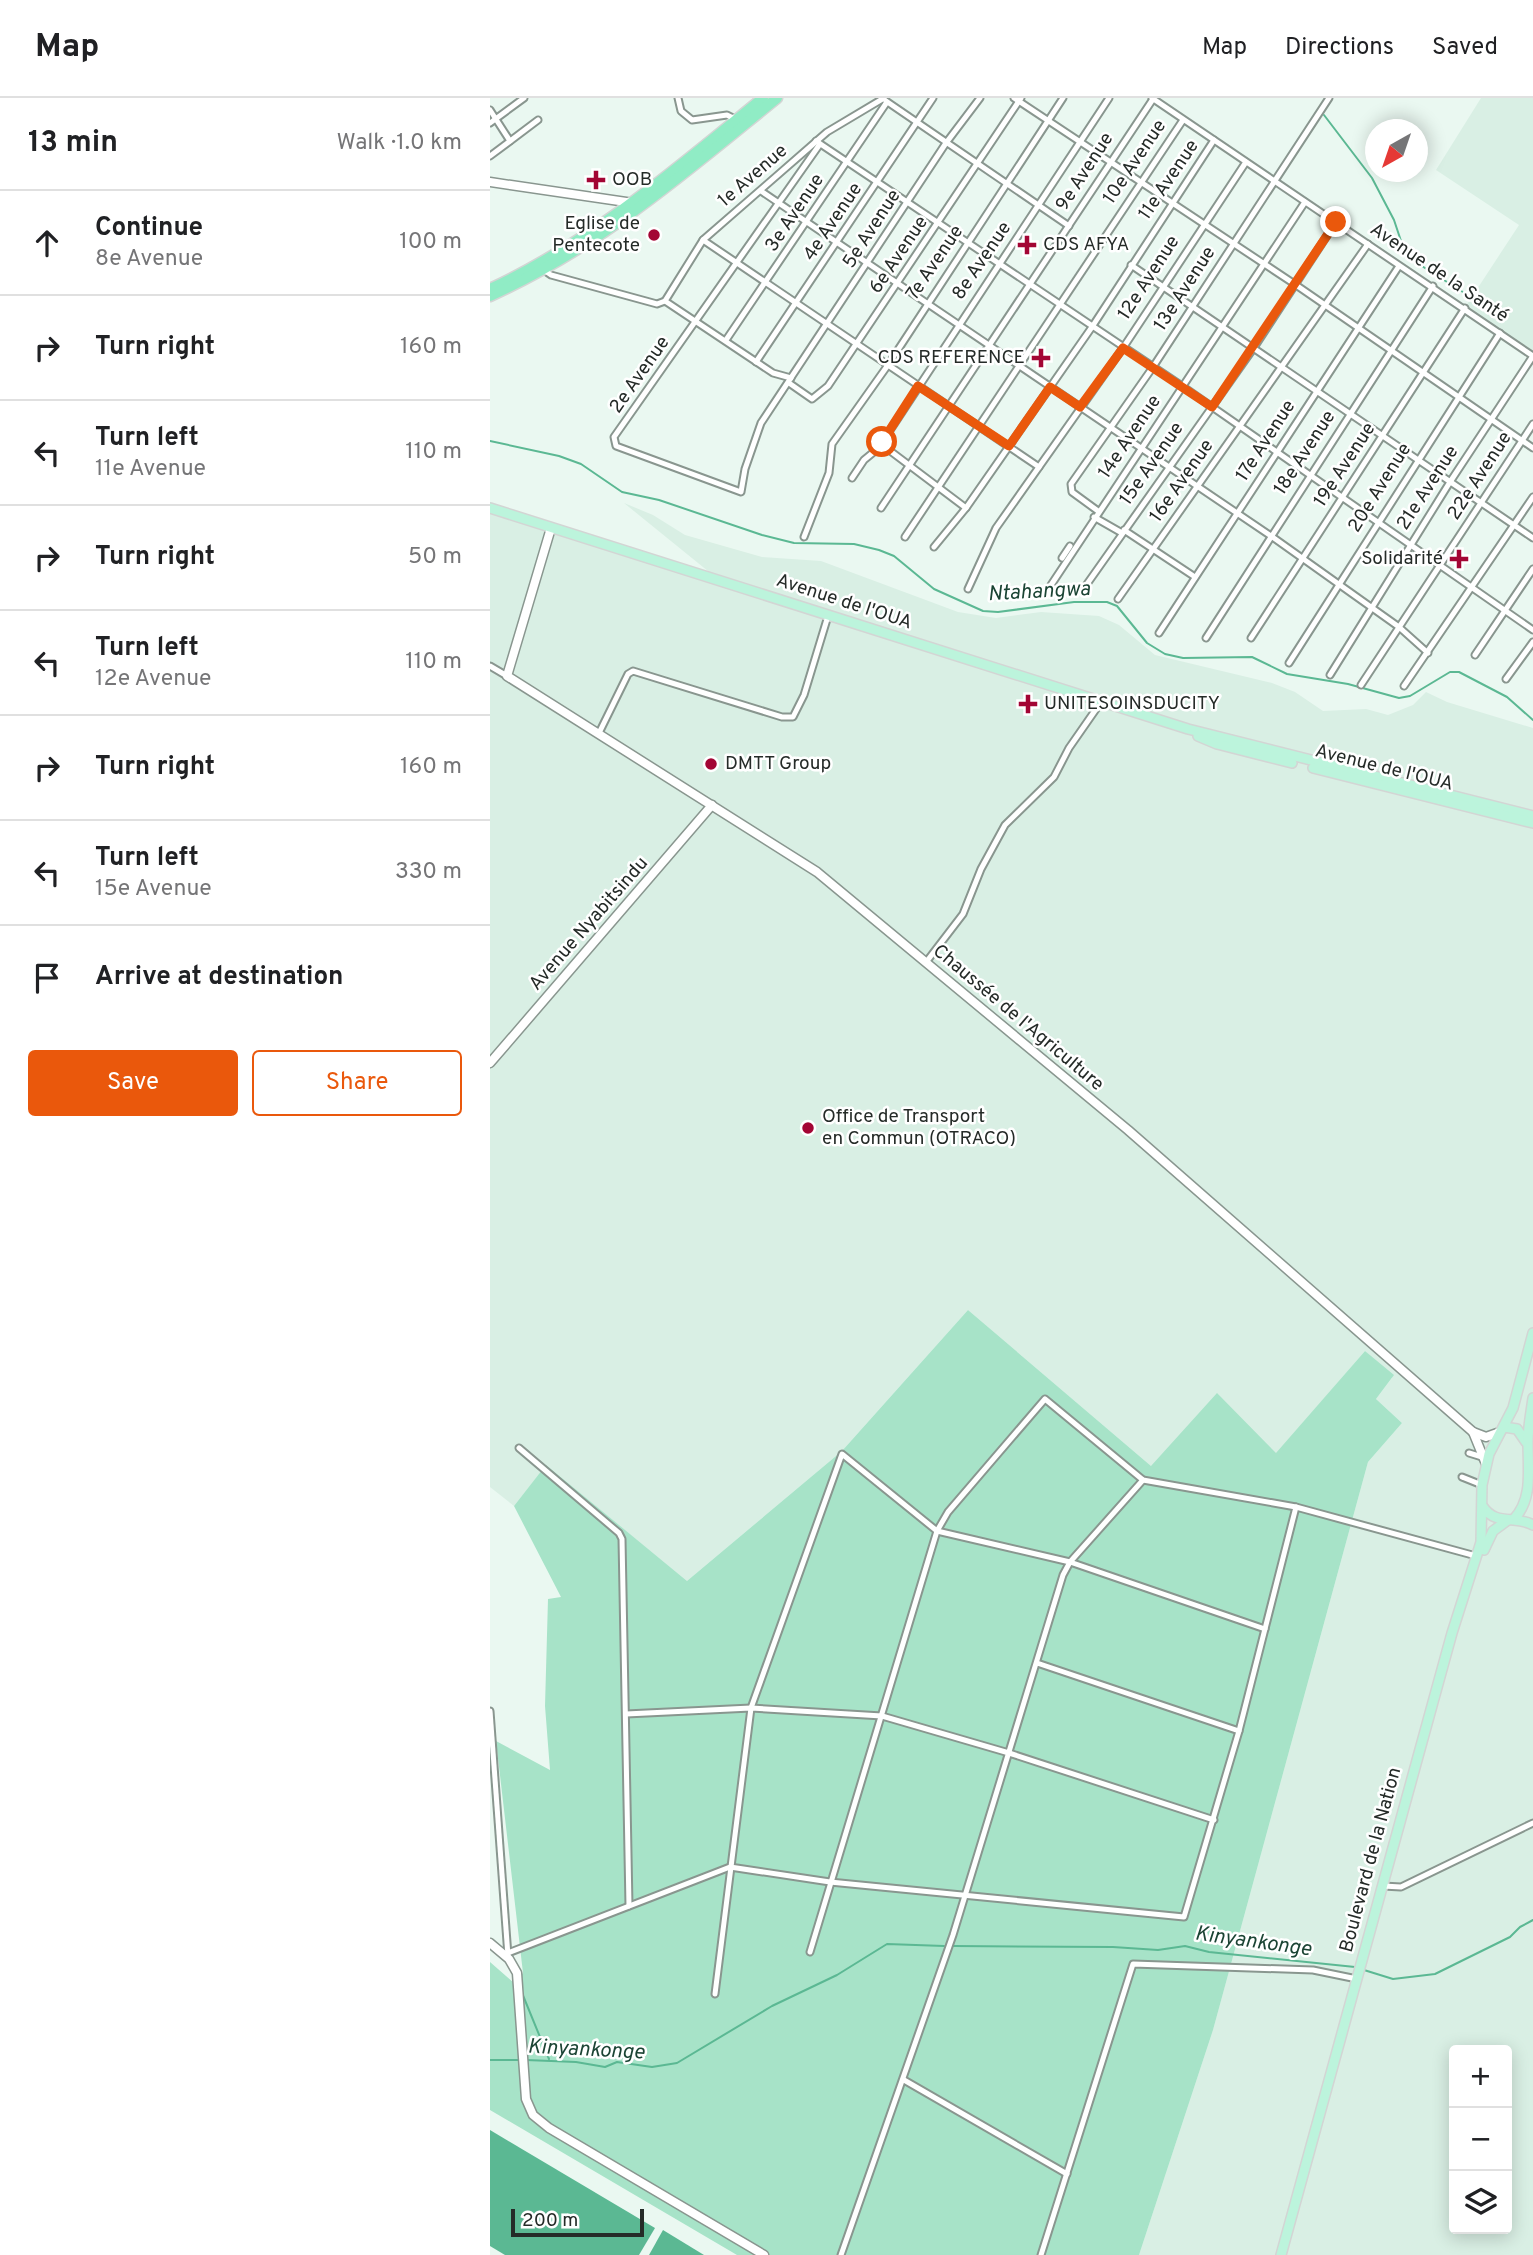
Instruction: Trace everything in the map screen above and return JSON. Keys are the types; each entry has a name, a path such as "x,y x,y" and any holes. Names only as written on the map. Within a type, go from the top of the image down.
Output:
{"highway":[{"path":"490,289 540,268 635,203 763,98"},
{"path":"490,296 619,224 777,98"}],"main road":[{"name":"Avenue de l'OUA","path":"490,508 1188,729 1208,741 1533,816"},
{"name":"Avenue de l'OUA","path":"1232,745 1533,823"},
{"name":"Boulevard de la Nation","path":"1281,2255 1479,1554 1484,1461 1517,1398 1533,1333"},
{"path":"1532,1493 1528,1446 1533,1398"},
{"path":"1502,1429 1521,1432 1528,1446"},
{"name":"Boulevard de la Nation","path":"1479,1554 1493,1531 1526,1507 1532,1493"},
{"path":"1482,1506 1494,1517 1533,1524"},
{"name":"Boulevard de la Nation","path":"1287,2255 1361,1972"}],"street":[{"path":"492,121 516,101 524,98"},
{"path":"678,98 681,111 689,119 727,115 737,120"},
{"name":"4e Avenue","path":"756,362 933,98"},
{"name":"5e Avenue","path":"790,380 946,143 979,98"},
{"name":"7e Avenue","path":"804,537 829,473 832,444 888,365 1063,98"},
{"name":"8e Avenue","path":"852,478 864,460 881,444 1109,98"},
{"name":"Avenue de la Santé","path":"1153,98 1533,356"},
{"name":"9e Avenue","path":"881,508 1153,98"},
{"name":"13e Avenue","path":"1096,512 1072,492 1071,484 1153,367 1329,98"},
{"path":"1018,99 1533,448"},
{"name":"6e Avenue","path":"790,380 814,399 828,386 939,223 1018,99"},
{"path":"885,100 1069,226"},
{"name":"1e Avenue","path":"665,301 703,240 818,143 885,100"},
{"name":"3e Avenue","path":"726,340 849,162 885,100"},
{"path":"490,110 492,121 510,141"},
{"path":"490,156 538,120"},
{"name":"10e Avenue","path":"905,537 1183,120"},
{"name":"11e Avenue","path":"934,547 966,508 1092,327 1214,140"},
{"path":"818,143 1182,386 1533,630"},
{"name":"2e Avenue","path":"790,380 761,424 745,469 742,490 737,493 616,446 614,437 780,202 818,143"},
{"name":"12e Avenue","path":"968,589 996,528 1123,348 1245,162"},
{"path":"490,182 647,204"},
{"path":"761,191 899,283 957,327 1020,366 1271,536 1399,627 1428,653"},
{"name":"14e Avenue","path":"1051,585 1096,512 1142,448 1306,202"},
{"name":"15e Avenue","path":"1087,584 1253,349 1336,222"},
{"path":"703,240 1040,467"},
{"name":"16e Avenue","path":"1118,599 1368,244"},
{"path":"1131,265 1533,538"},
{"name":"17e Avenue","path":"1159,634 1399,266"},
{"path":"540,268 657,304 665,301 773,373 790,380"},
{"name":"18e Avenue","path":"1206,638 1433,286"},
{"name":"19e Avenue","path":"1251,638 1465,308"},
{"name":"20e Avenue","path":"1289,663 1456,397 1500,333"},
{"name":"21e Avenue","path":"1330,675 1410,544 1533,356"},
{"name":"22e Avenue","path":"1362,685 1533,424"},
{"path":"881,444 908,467 966,508"},
{"path":"1404,686 1473,589 1533,497"},
{"path":"1062,558 1096,512 1195,577"},
{"path":"507,677 551,528"},
{"path":"1475,655 1533,569"},
{"path":"599,733 628,674 633,671 782,717 793,718 804,695 828,616"},
{"path":"1506,679 1533,642"},
{"name":"Chaussée de l'Agriculture","path":"490,666 817,872 1128,1130 1473,1432 1484,1461"},
{"path":"927,961 963,914 981,869 1005,825 1054,777 1069,748 1101,702"},
{"name":"Avenue Nyabitsindu","path":"490,1063 712,805"},
{"path":"810,1952 937,1531 948,1512 1045,1399 1143,1480 1296,1507 1479,1554"},
{"path":"1473,1432 1486,1437 1502,1429"},
{"path":"519,1448 621,1536 629,1906"},
{"path":"1469,1453 1484,1461"},
{"path":"715,1994 751,1709 842,1454 937,1531 1070,1562 1265,1629"},
{"path":"1462,1477 1482,1485"},
{"path":"841,2255 904,2080 1070,1562 1143,1480"},
{"path":"508,1956 730,1867 830,1882 1184,1917 1239,1731 1296,1507"},
{"path":"1037,1663 1239,1731"},
{"path":"626,1714 751,1709 882,1716 1009,1753 1214,1820"},
{"path":"490,1711 508,1956 517,1973 526,2099 529,2109 539,2121 764,2255"},
{"path":"1386,1886 1401,1887 1533,1823"},
{"path":"490,1943 508,1956"},
{"path":"1041,2255 1133,1964 1361,1972"},
{"path":"904,2080 1067,2174"}],"shaded area":[{"path":"1481,98 1533,98 1533,357 1464,309 1519,225 1436,170"},
{"path":"490,503 525,520 719,580 624,503 653,515 685,535 762,557 821,561 958,612 996,618 1041,612 1099,616 1119,625 1155,655 1272,683 1295,692 1323,711 1366,709 1388,715 1413,705 1426,692 1447,702 1533,728 1533,2255 1139,2255 1213,2030 1368,1462 1402,1423 1376,1399 1392,1378 1365,1351 1276,1454 1151,1466 968,1310 842,1451 687,1581 546,1466 514,1506 490,1487"},
{"path":"968,1310 1151,1466 1217,1393 1276,1453 1365,1351 1394,1375 1376,1399 1402,1423 1368,1462 1213,2030 1139,2255 737,2255 490,2110 490,1962 514,1983 523,1973 496,1741 550,1770 545,1706 548,1599 561,1597 514,1506 546,1465 687,1581 842,1451"},
{"path":"490,2130 655,2228 639,2255 505,2255 490,2246"},
{"path":"663,2230 704,2255 649,2255"}],"waterway":[{"path":"1324,115 1372,178 1394,220 1406,256 1466,294"},
{"name":"Ntahangwa","path":"490,441 559,456 581,464 622,492 659,500 762,535 794,543 854,544 879,550 894,556 934,589 983,611 998,612 1074,602 1107,602 1117,606 1147,643 1165,654 1183,658 1252,657 1287,674 1348,684 1399,698 1410,696 1450,672 1459,672 1507,697 1533,720"},
{"name":"Kinyankonge","path":"1364,1970 1393,1979 1435,1974 1510,1937 1533,1920"},
{"name":"Kinyankonge","path":"526,2060 576,2062 605,2067 617,2062 652,2067 677,2063 772,2006 837,1975 887,1944 944,1946"},
{"name":"Kinyankonge","path":"953,1946 1113,1947 1158,1950 1185,1946 1209,1952 1355,1967"},
{"path":"522,1993 549,2059"},
{"name":"Kinyankonge","path":"490,2060 520,2060"}],"place":[{"name":"OOB","path":"596,180"},
{"name":"Eglise de Pentecote","path":"654,235"},
{"name":"CDS AFYA","path":"1027,245"},
{"name":"CDS REFERENCE","path":"1041,358"},
{"name":"Solidarité","path":"1459,559"},
{"name":"UNITESOINSDUCITY","path":"1028,704"},
{"name":"DMTT Group","path":"711,764"},
{"name":"Office de Transport en Commun (OTRACO)","path":"808,1128"}],"route":[{"path":"882,442 918,386 1009,446 1050,387 1080,407 1123,348 1212,407 1336,222"}]}
